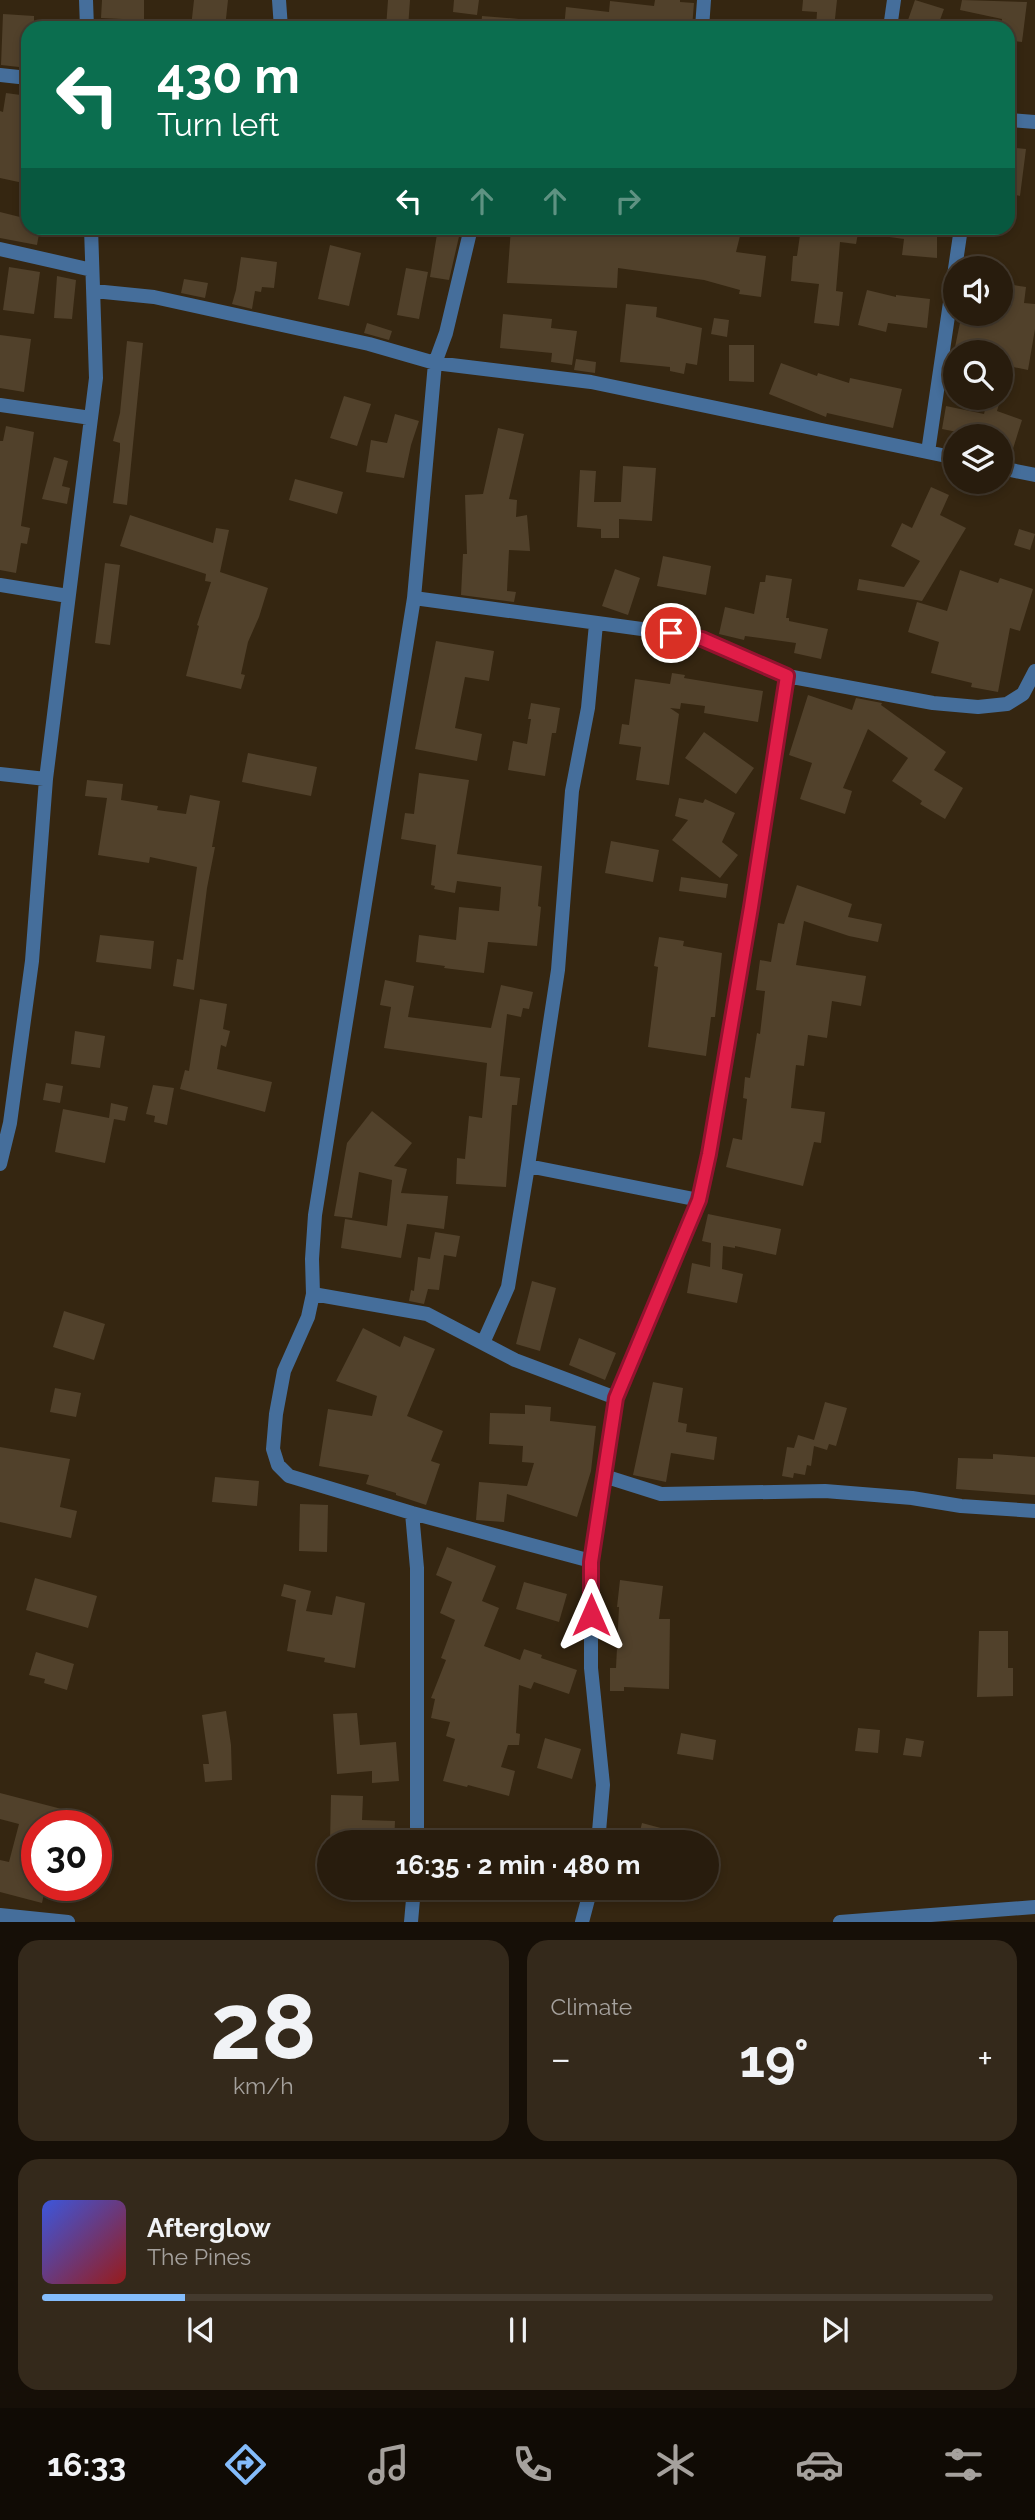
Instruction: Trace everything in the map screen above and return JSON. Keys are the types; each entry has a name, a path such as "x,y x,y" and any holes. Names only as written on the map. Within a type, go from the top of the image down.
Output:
{"street":[{"path":"86,0 87,21"},
{"path":"279,0 280,21"},
{"path":"702,21 704,0"},
{"path":"891,21 894,0"},
{"path":"0,75 21,77"},
{"path":"1015,121 1035,122"},
{"path":"0,1164 10,1123 32,961 46,779 96,378 92,235"},
{"path":"469,235 446,333 435,363 414,598 315,1215 313,1294 308,1317 284,1371 275,1414 274,1449 278,1465 289,1476 591,1562"},
{"path":"928,453 960,235"},
{"path":"0,249 92,270"},
{"path":"94,291 154,297 369,344 435,363 592,382 943,456"},
{"path":"0,405 90,418"},
{"path":"1013,470 1035,475"},
{"path":"0,585 68,596"},
{"path":"414,598 702,639 787,676 933,703 978,707 1007,704 1023,694 1035,671"},
{"path":"483,1343 508,1287 528,1166 558,970 572,791 588,708 596,624"},
{"path":"599,1830 603,1785 592,1668 591,1562 616,1398 699,1200 718,1108 787,676"},
{"path":"0,774 46,779"},
{"path":"528,1166 699,1200"},
{"path":"313,1294 427,1314 515,1360 616,1398"},
{"path":"604,1476 661,1494 825,1491 1035,1511"},
{"path":"412,1513 417,1568 417,1830"},
{"path":"411,1922 413,1900"},
{"path":"582,1922 588,1900"},
{"path":"840,1922 1035,1907"},
{"path":"0,1915 68,1922"}],"building":[{"path":"102,0 144,0 144,20 101,18"},
{"path":"194,0 228,0 226,21 192,21"},
{"path":"388,0 410,0 408,21 386,21"},
{"path":"454,0 479,0 477,15 453,12"},
{"path":"655,0 694,3 693,21 565,21 566,7 609,12 610,1 654,6"},
{"path":"803,0 837,0 835,21 816,21 817,12 802,11"},
{"path":"915,0 944,9 940,21 908,20"},
{"path":"962,0 1027,2 1022,42 1015,41 1015,21 1002,21 960,10"},
{"path":"3,14 34,16 34,21 21,21 21,67 1,65"},
{"path":"482,16 519,19 519,21 482,21"},
{"path":"6,93 21,95 21,182 0,178 0,111 3,112"},
{"path":"1015,148 1026,149 1020,196 1015,195"},
{"path":"0,212 21,217 21,235 39,235 37,245 0,238"},
{"path":"437,235 459,235 449,280 430,277"},
{"path":"510,235 735,235 740,236 736,252 766,256 761,297 739,294 740,290 704,280 618,268 617,288 507,283"},
{"path":"800,235 858,235 856,244 840,242 836,291 843,292 839,326 814,323 819,284 791,281 793,256 797,256"},
{"path":"875,235 937,235 937,258 902,255 904,239"},
{"path":"330,245 361,253 349,306 318,299"},
{"path":"241,257 277,262 274,288 262,287 261,292 255,291 252,309 232,304"},
{"path":"9,267 40,272 34,314 3,310"},
{"path":"406,268 428,272 419,319 397,315"},
{"path":"57,276 76,280 72,319 54,318"},
{"path":"184,279 208,283 205,298 181,293"},
{"path":"1013,285 1026,287 1024,303 1035,304 1035,329 1028,370 1013,367 1013,340 956,340 959,326 1013,326"},
{"path":"867,290 896,297 930,299 927,328 888,323 886,332 858,325"},
{"path":"626,304 657,307 656,317 702,328 697,365 686,363 684,374 670,371 670,367 620,362"},
{"path":"503,314 552,319 551,328 577,331 572,365 551,362 552,353 500,348"},
{"path":"714,318 729,320 727,337 711,334"},
{"path":"367,323 392,331 389,340 364,333"},
{"path":"0,335 31,339 24,392 0,388"},
{"path":"127,341 143,343 127,505 113,503 120,443 113,441 120,413"},
{"path":"729,345 754,345 754,382 729,381"},
{"path":"576,359 596,362 595,373 574,370"},
{"path":"781,363 817,376 818,373 849,383 850,378 902,389 893,428 827,413 826,417 769,394"},
{"path":"344,396 371,404 357,446 330,438"},
{"path":"945,410 984,414 985,410 997,410 1022,420 1013,449 1013,424 943,424 942,429"},
{"path":"395,414 419,421 404,478 366,472 371,440 387,443"},
{"path":"6,426 34,432 21,526 30,528 27,544 21,543 16,573 0,570 0,441 3,441"},
{"path":"498,428 524,434 509,499 517,500 516,517 527,515 530,551 509,550 507,591 516,592 514,602 461,595 463,554 467,554 465,495 483,494"},
{"path":"54,457 68,461 62,486 70,488 67,504 42,499"},
{"path":"623,466 656,468 652,521 619,519 619,538 601,538 601,529 577,527 580,470 596,471 594,502 621,502"},
{"path":"295,479 343,492 337,514 289,500"},
{"path":"931,487 949,495 940,515 966,528 922,601 857,590 859,579 904,587 920,561 891,546 902,523 912,528"},
{"path":"130,515 213,543 216,528 229,530 220,572 268,588 248,642 241,674 245,675 241,689 186,676 199,626 197,625 211,582 205,581 206,574 120,546"},
{"path":"1019,529 1035,534 1030,550 1014,545"},
{"path":"663,556 711,566 706,595 657,586"},
{"path":"105,563 120,565 110,645 95,643"},
{"path":"615,569 640,578 628,615 602,606"},
{"path":"960,570 998,583 1000,578 1033,589 1020,631 1010,628 998,692 971,687 972,683 931,673 939,642 908,632 917,602 947,611"},
{"path":"766,575 792,579 786,618 789,618 789,621 828,629 821,659 794,653 796,643 745,636 744,640 719,634 725,607 754,614 760,582 765,582"},
{"path":"436,641 494,651 489,681 465,677 455,728 482,734 477,761 415,749"},
{"path":"672,673 685,675 684,678 763,691 758,722 704,713 705,706 681,703 680,709 670,708 679,714 669,785 636,780 641,747 619,744 622,724 629,725 635,679 670,684"},
{"path":"808,695 852,710 856,698 882,703 881,705 946,752 934,770 963,788 945,819 920,804 922,801 892,781 908,758 868,729 843,788 852,791 845,814 800,799 812,763 789,755"},
{"path":"531,703 560,708 556,733 552,733 545,776 508,770 513,741 527,744"},
{"path":"704,732 754,768 736,794 685,758"},
{"path":"248,753 317,767 311,796 242,782"},
{"path":"419,773 469,780 457,854 542,866 537,946 488,942 484,973 416,962 419,935 456,940 459,907 499,911 501,887 457,881 455,893 434,889 435,886 431,885 436,845 401,839 405,813 414,814"},
{"path":"87,780 123,784 121,800 158,806 157,810 186,814 190,795 220,801 194,990 173,986 177,959 183,960 197,867 150,857 149,863 98,855 107,798 85,796"},
{"path":"679,798 703,803 705,799 735,813 722,842 738,855 720,878 672,840 688,820 675,816"},
{"path":"611,841 659,850 653,882 605,873"},
{"path":"681,877 728,884 726,898 679,891"},
{"path":"797,885 852,904 848,917 882,924 878,942 849,936 804,921 796,965 866,976 861,1006 832,1001 827,1038 808,1035 804,1066 796,1065 791,1108 825,1112 821,1143 814,1142 803,1186 726,1167 733,1138 742,1140 747,1099 743,1098 745,1077 750,1078 757,1033 760,1034 765,991 756,990 760,960 771,962 778,923 784,924"},
{"path":"100,935 154,941 151,969 96,962"},
{"path":"659,937 684,941 683,946 722,953 715,1017 711,1017 706,1056 648,1047"},
{"path":"385,980 414,986 408,1017 491,1028 501,985 533,992 529,1009 523,1008 521,1017 507,1014 500,1076 520,1078 517,1105 512,1105 506,1187 456,1184 457,1158 465,1159 469,1116 482,1118 487,1063 384,1048 391,1007 380,1005"},
{"path":"200,999 227,1004 223,1029 230,1031 226,1047 221,1045 217,1069 272,1082 265,1112 180,1089 185,1070 189,1071"},
{"path":"75,1031 105,1036 100,1068 71,1064"},
{"path":"46,1083 63,1086 60,1103 43,1100"},
{"path":"153,1085 174,1088 167,1125 154,1122 155,1116 146,1114"},
{"path":"111,1103 128,1107 125,1121 114,1119 105,1163 55,1152 63,1109 109,1118"},
{"path":"372,1111 412,1143 394,1166 407,1169 401,1193 448,1196 444,1229 407,1224 401,1258 341,1248 345,1219 387,1226 392,1180 359,1172 352,1218 334,1216 347,1143"},
{"path":"708,1214 781,1229 776,1255 723,1246 722,1269 743,1274 737,1303 687,1293 692,1263 710,1267 711,1243 702,1241"},
{"path":"435,1232 460,1236 456,1257 444,1255 439,1290 428,1289 424,1304 409,1301 411,1290 414,1291 418,1257 430,1259"},
{"path":"532,1281 556,1288 540,1351 516,1344"},
{"path":"64,1311 105,1324 94,1360 53,1347"},
{"path":"363,1328 400,1347 404,1336 435,1349 407,1416 443,1431 431,1461 440,1464 426,1505 366,1484 369,1475 319,1466 328,1409 372,1416 377,1396 336,1381"},
{"path":"579,1338 616,1353 605,1380 569,1365"},
{"path":"653,1382 683,1388 678,1422 687,1424 686,1432 717,1437 714,1460 671,1453 666,1482 633,1475"},
{"path":"55,1388 81,1393 76,1417 50,1412"},
{"path":"825,1402 847,1408 836,1446 829,1444 827,1450 814,1446 811,1466 807,1465 805,1475 794,1473 793,1478 782,1476 787,1447 794,1448 798,1435 814,1440"},
{"path":"525,1405 551,1407 550,1421 596,1426 591,1471 577,1517 507,1494 504,1522 476,1520 479,1482 527,1486 534,1463 522,1462 523,1446 489,1444 490,1413 525,1414"},
{"path":"0,1447 70,1459 60,1507 77,1511 71,1538 0,1522"},
{"path":"993,1454 1035,1457 1035,1495 956,1489 958,1458 993,1459"},
{"path":"215,1477 259,1481 257,1506 212,1502"},
{"path":"300,1504 328,1505 327,1552 299,1551"},
{"path":"447,1547 496,1566 482,1601 499,1608 484,1646 520,1660 524,1649 542,1655 541,1658 577,1670 569,1694 534,1682 531,1689 519,1685 516,1733 520,1734 519,1745 508,1745 501,1767 515,1771 509,1796 443,1781 455,1739 446,1736 450,1722 431,1718 435,1699 431,1698 446,1660 441,1658 455,1620 440,1613 452,1582 436,1575"},
{"path":"35,1578 97,1596 88,1628 26,1610"},
{"path":"620,1580 663,1586 659,1619 670,1619 669,1689 624,1687 624,1691 610,1691 610,1668 616,1668"},
{"path":"524,1582 567,1594 559,1622 516,1609"},
{"path":"284,1584 311,1591 306,1611 332,1615 336,1596 365,1603 355,1668 324,1662 325,1658 287,1651 296,1600 281,1596"},
{"path":"979,1631 1008,1631 1008,1668 1013,1668 1013,1696 977,1697"},
{"path":"36,1652 74,1664 67,1690 44,1683 45,1679 29,1675"},
{"path":"226,1711 232,1780 205,1782 203,1764 209,1764 202,1715"},
{"path":"357,1713 360,1745 396,1742 399,1781 372,1783 372,1771 337,1774 333,1714"},
{"path":"858,1728 880,1730 878,1753 855,1751"},
{"path":"681,1733 716,1740 713,1760 677,1754"},
{"path":"545,1738 581,1749 572,1779 537,1768"},
{"path":"906,1738 924,1741 921,1757 903,1755"},
{"path":"0,1793 65,1810 21,1810 21,1898 0,1892 0,1860 9,1862 19,1824 0,1819"},
{"path":"331,1795 363,1796 362,1820 395,1821 395,1830 330,1830"},
{"path":"642,1823 668,1830 640,1830"}],"route":[{"path":"591,1615 591,1562 616,1398 699,1200 709,1154 787,676 702,639 671,633"}]}
